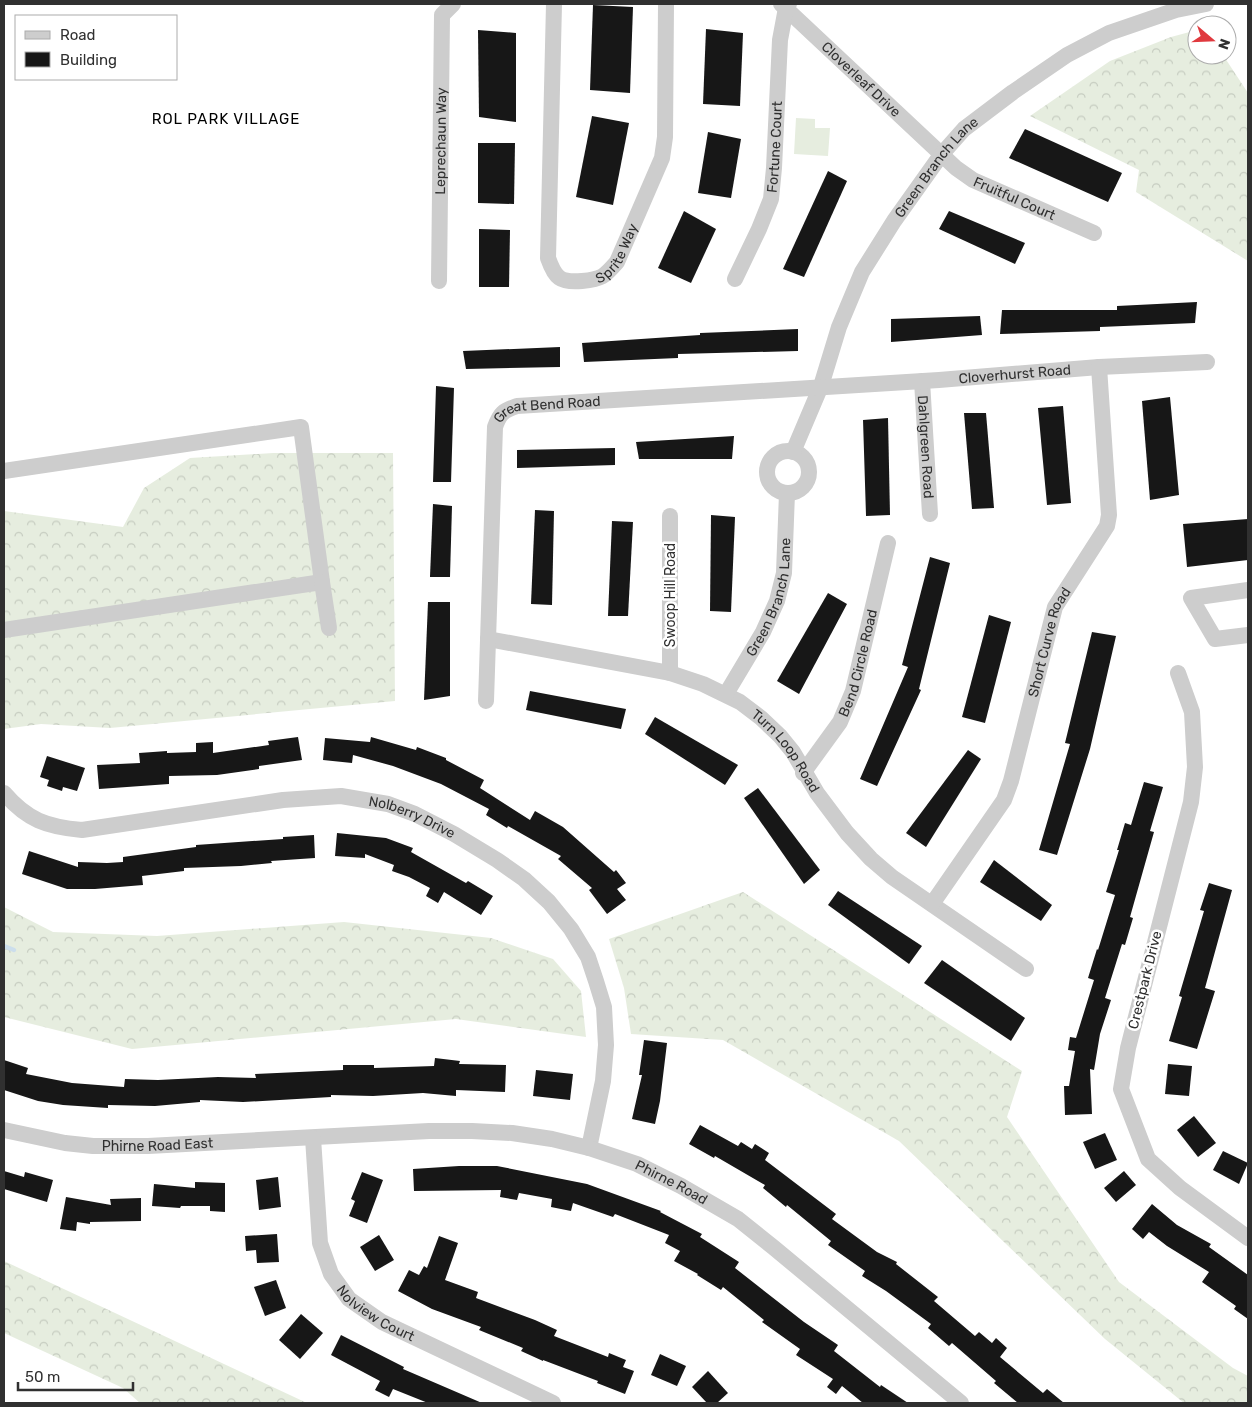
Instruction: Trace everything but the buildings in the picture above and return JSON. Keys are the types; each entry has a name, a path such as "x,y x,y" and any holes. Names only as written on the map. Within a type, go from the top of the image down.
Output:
{"street":[{"name":"Leprechaun Way","path":"439,281 442,15 453,4"},
{"name":"Sprite Way","path":"554,4 548,258 553,272 568,282 598,280 608,273 617,262 662,158 665,137 666,4"},
{"name":"Green Branch Lane","path":"793,452 821,386 840,327 862,272 894,221 941,155 964,129 1067,54 1110,33 1175,7 1206,4"},
{"name":"Cloverleaf Drive","path":"786,5 941,155"},
{"name":"Fortune Court","path":"735,279 760,229 771,199 780,40 786,5"},
{"name":"Fruitful Court","path":"941,155 973,180 1094,234"},
{"name":"Cloverhurst Road","path":"821,386 922,381 1099,367 1207,362"},
{"name":"Short Curve Road","path":"932,904 1004,800 1011,782 1055,607 1107,526 1109,515 1099,367"},
{"name":"Dahlgreen Road","path":"922,381 930,514"},
{"name":"Great Bend Road","path":"486,701 495,431 498,418 504,411 518,406 821,386"},
{"path":"4,471 302,428 329,628"},
{"path":"785,451 801,456 807,462 809,471 808,479 803,487 796,492 787,494 772,486 768,478 767,469 770,461 776,454 785,451"},
{"name":"Green Branch Lane","path":"726,694 763,632 777,601 784,573 787,494"},
{"name":"Swoop Hill Road","path":"670,516 670,673"},
{"name":"Bend Circle Road","path":"803,773 840,722 853,691 888,543"},
{"path":"4,630 322,582"},
{"path":"1248,590 1191,598 1215,639 1248,635"},
{"name":"Turn Loop Road","path":"488,639 670,673 703,684 740,702 780,736 793,752 803,773 832,813 871,858 892,877 1026,969"},
{"name":"Crestpark Drive","path":"1178,673 1192,712 1195,768 1191,802 1128,1048 1121,1089 1148,1159 1180,1188 1248,1238"},
{"name":"Nolberry Drive","path":"4,793 12,803 35,820 58,828 82,830 283,800 341,796 388,804 415,814 461,838 524,879 549,902 571,930 588,958 604,1006 606,1045 603,1081 589,1148"},
{"name":"Phirne Road East","path":"4,1130 65,1143 93,1146 148,1146 313,1138"},
{"name":"Phirne Road","path":"313,1138 429,1131 512,1133 552,1139 589,1148 637,1164 681,1186 738,1219 961,1403"},
{"name":"Nolview Court","path":"313,1138 320,1243 331,1274 350,1299 382,1322 553,1403"}],"green space":[{"path":"1187,33 1187,65 1230,65 1248,93 1248,261 1136,192 1139,170 1030,116 1110,61"},
{"path":"796,118 815,119 815,128 830,128 828,156 794,154"},
{"path":"273,453 393,453 395,701 110,728 41,724 4,729 4,511 123,527 144,488 190,458"},
{"path":"743,892 1022,1071 1007,1117 1119,1282 1233,1368 1248,1376 1248,1403 1184,1403 1105,1339 899,1141 723,1040 631,1034 624,988 609,939"},
{"path":"4,907 53,932 157,936 344,922 491,938 553,959 581,991 586,1037 456,1019 132,1049 4,1017"},
{"path":"4,1261 307,1403 140,1403 123,1388 4,1333"}],"waterway":[{"path":"4,946 14,950"}],"district":[{"name":"ROL PARK VILLAGE","path":"226,119"}]}
